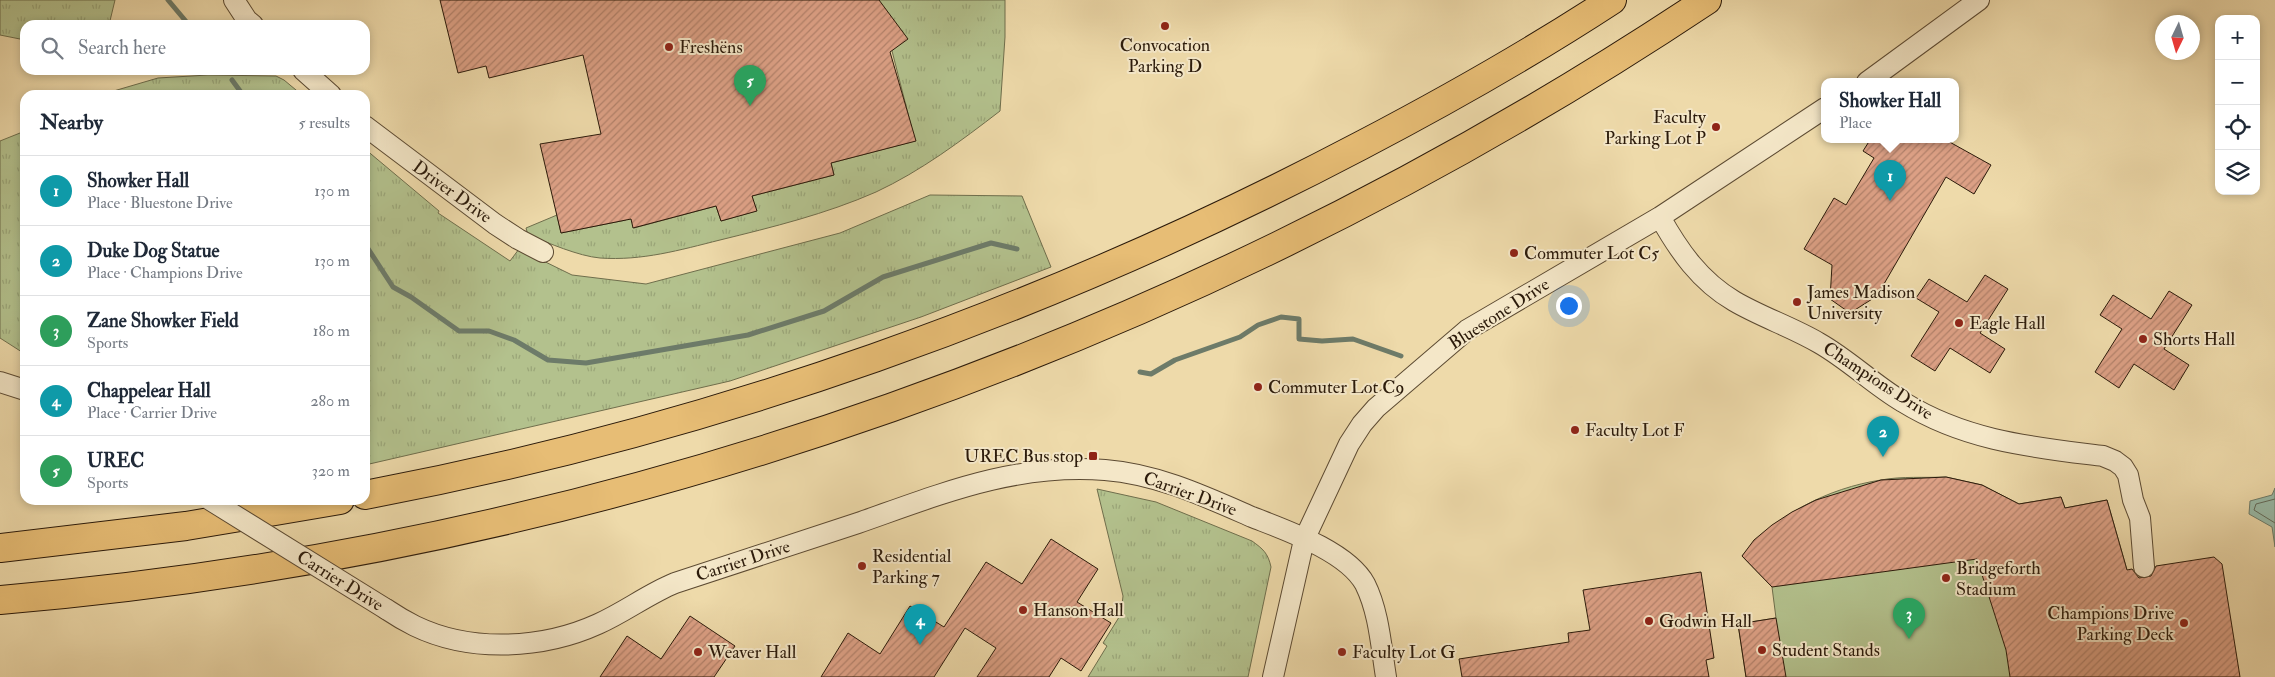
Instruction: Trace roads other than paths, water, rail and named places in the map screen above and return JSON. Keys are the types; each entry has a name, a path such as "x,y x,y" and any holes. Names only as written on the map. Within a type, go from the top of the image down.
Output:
{"highway":[{"path":"370,494 504,466 692,417 884,354 1021,302 1183,234 1299,178 1440,103 1612,0"},
{"path":"0,600 165,583 281,566 438,535 652,482 761,450 886,408 1077,338 1221,273 1323,224 1551,100 1707,0"},
{"path":"0,548 186,526 310,505"}],"street":[{"path":"234,0 247,20"},
{"path":"1872,78 1979,0"},
{"path":"309,75 325,90"},
{"name":"Bluestone Drive","path":"1273,677 1304,540 1349,444 1362,424 1376,408 1467,330 1660,217 1821,111"},
{"name":"Driver Drive","path":"370,130 481,214 518,239 543,252"},
{"name":"Champions Drive","path":"1660,217 1686,259 1715,288 1742,306 1819,343 1915,409 1957,429 1992,440 2103,456 2115,461 2123,467 2128,475 2133,500 2140,518 2144,567"},
{"path":"0,382 20,388"},
{"name":"Carrier Drive","path":"218,505 386,609 426,631 466,641 507,644 562,637 597,624 655,592 676,583 971,485 1016,474 1052,468 1107,470 1138,474 1165,482 1304,540 1342,559 1364,582 1374,610 1386,677"}],"water":[{"path":"2275,488 2275,547 2272,527 2249,514 2250,501 2272,495"}],"waterway":[{"path":"168,0 185,20"},
{"path":"232,80 239,90"},
{"path":"370,252 393,287 411,297 459,331 489,331 514,340 548,360 586,363 748,335 824,311 883,277 991,243 1017,249"},
{"path":"1140,372 1151,374 1175,360 1240,337 1258,325 1281,317 1299,319 1299,339 1322,341 1353,339 1401,356"}],"place":[{"name":"Convocation Parking D","path":"1165,26"},
{"name":"Freshëns","path":"669,47"},
{"name":"UREC","path":"750,106"},
{"name":"Faculty Parking Lot P","path":"1716,127"},
{"name":"Showker Hall","path":"1890,201"},
{"name":"Commuter Lot C5","path":"1514,253"},
{"name":"James Madison University","path":"1797,302"},
{"name":"Eagle Hall","path":"1959,323"},
{"name":"Shorts Hall","path":"2143,339"},
{"name":"Commuter Lot C9","path":"1258,387"},
{"name":"Faculty Lot F","path":"1575,430"},
{"name":"UREC Bus stop","path":"1093,456"},
{"name":"Duke Dog Statue","path":"1883,457"},
{"name":"Residential Parking 7","path":"862,566"},
{"name":"Bridgeforth Stadium","path":"1946,578"},
{"name":"Hanson Hall","path":"1023,610"},
{"name":"Godwin Hall","path":"1649,621"},
{"name":"Champions Drive Parking Deck","path":"2184,623"},
{"name":"Zane Showker Field","path":"1909,639"},
{"name":"Chappelear Hall","path":"920,645"},
{"name":"Student Stands","path":"1762,650"},
{"name":"Weaver Hall","path":"698,652"},
{"name":"Faculty Lot G","path":"1342,652"}]}
